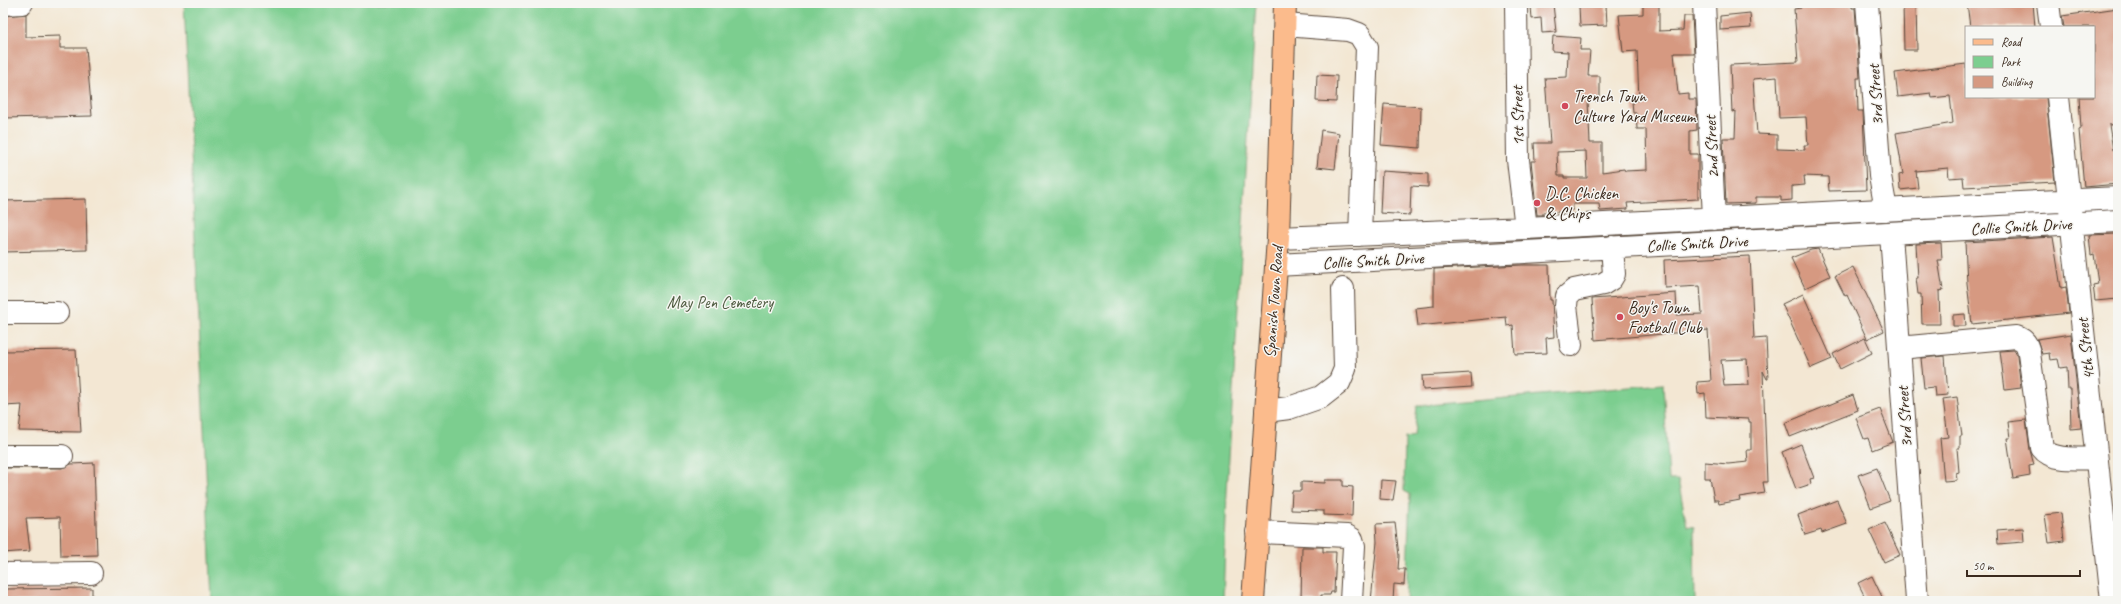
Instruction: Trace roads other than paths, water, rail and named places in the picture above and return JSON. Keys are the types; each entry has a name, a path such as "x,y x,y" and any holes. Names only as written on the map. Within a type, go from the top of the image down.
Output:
{"main road":[{"name":"Spanish Town Road","path":"1253,601 1278,238 1285,3"}],"street":[{"path":"3,4 22,3"},
{"name":"1st Street","path":"1516,3 1518,160 1526,228"},
{"name":"2nd Street","path":"1704,3 1714,219"},
{"name":"3rd Street","path":"1867,3 1880,169 1886,210"},
{"path":"2048,3 2051,26"},
{"path":"1285,25 1348,30 1359,34 1367,48 1360,235"},
{"name":"4th Street","path":"2058,98 2112,601"},
{"name":"Collie Smith Drive","path":"1278,238 1526,228 2118,198"},
{"name":"Collie Smith Drive","path":"1276,265 2118,221"},
{"name":"3rd Street","path":"1890,234 1918,601"},
{"path":"1571,345 1566,306 1567,296 1574,290 1603,284 1611,279 1614,274 1612,248"},
{"path":"1266,411 1289,408 1321,397 1339,383 1345,369 1343,289"},
{"path":"3,313 57,313"},
{"path":"1899,348 2016,337 2022,338 2027,344 2029,353 2042,448 2046,454 2053,456 2096,458"},
{"path":"3,456 62,456"},
{"path":"1257,532 1347,536 1352,540 1354,546 1351,601"},
{"path":"3,574 91,573"}],"place":[{"name":"Trench Town Culture Yard Museum","path":"1565,106"},
{"name":"D.C. Chicken & Chips","path":"1537,203"},
{"name":"Boy's Town Football Club","path":"1620,317"}],"park label":[{"name":"May Pen Cemetery","path":"720,302"}]}
